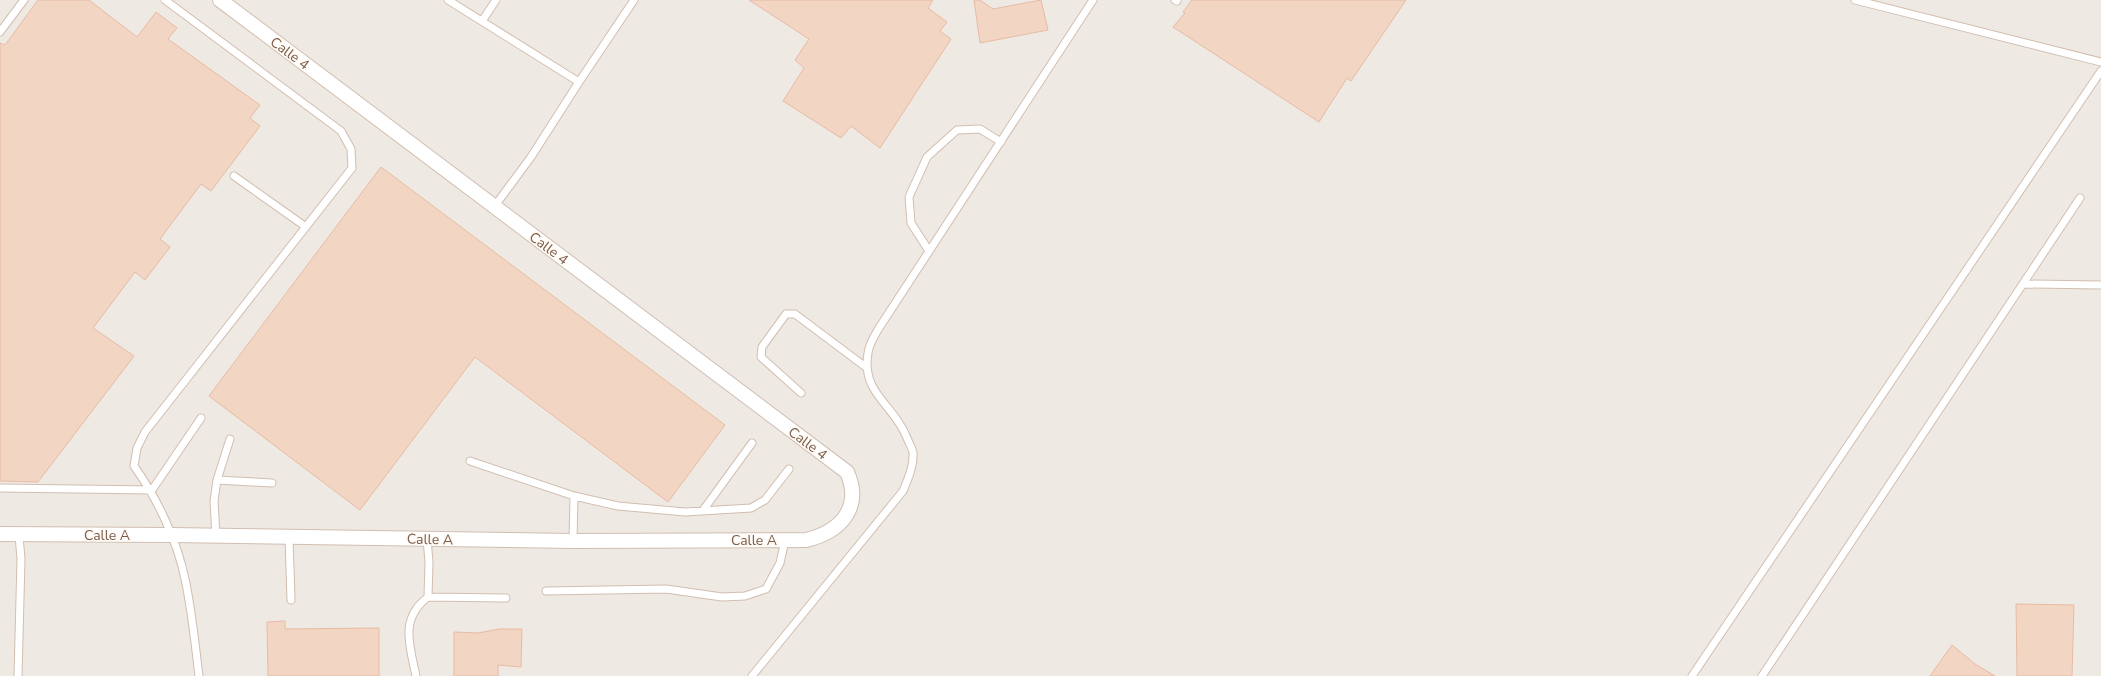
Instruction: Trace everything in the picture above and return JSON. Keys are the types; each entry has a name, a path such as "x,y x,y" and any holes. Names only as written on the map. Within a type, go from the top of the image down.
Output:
{"street":[{"name":"Calle 4","path":"220,0 846,472 852,484 853,498 850,510"},
{"name":"Calle A","path":"0,534 573,541 806,540 820,536 832,530 843,520 850,510"}],"lane":[{"path":"0,32 24,0"},
{"path":"165,0 341,131 351,149 352,168 146,432 137,448 134,466 152,490 171,535 185,579 199,676"},
{"path":"448,0 579,82"},
{"path":"482,21 496,0"},
{"path":"494,206 531,157 634,0"},
{"path":"752,676 903,491 912,470 913,452 904,431 891,411 874,392 867,374 868,351 879,328 1093,0"},
{"path":"1855,0 2101,62"},
{"path":"1692,676 2101,71"},
{"path":"929,251 911,223 909,198 927,157 957,130 980,129 1000,142"},
{"path":"234,176 306,228"},
{"path":"1762,676 2080,198"},
{"path":"2023,284 2101,285"},
{"path":"801,392 761,357 762,347 786,314 795,314 867,368"},
{"path":"152,490 201,418"},
{"path":"216,536 214,501 218,480 230,439"},
{"path":"704,509 752,444"},
{"path":"470,462 574,496 618,506 685,512 704,509 751,508 765,500 789,468"},
{"path":"218,480 272,483"},
{"path":"0,488 152,490"},
{"path":"573,541 574,496"},
{"path":"18,676 21,559 19,535"},
{"path":"289,537 291,600"},
{"path":"427,539 429,562 428,597"},
{"path":"546,591 666,589 722,598 745,596 766,588 780,563 784,540"},
{"path":"416,676 408,637 412,613 417,605 428,597 506,598"}],"shaded area":[{"path":"0,0 2101,0 2101,676 0,676"}],"building":[{"path":"38,0 89,0 137,37 156,12 177,28 168,39 260,105 250,118 260,126 211,191 201,184 160,239 170,247 145,280 135,272 93,328 134,356 38,482 0,481 0,43 5,45"},
{"path":"749,0 933,0 928,8 947,22 940,31 951,39 880,148 851,126 841,138 783,101 804,68 795,60 809,39"},
{"path":"974,0 980,0 993,9 1041,0 1048,30 980,43"},
{"path":"1192,0 1406,0 1351,81 1347,78 1319,122 1173,27 1185,13 1183,12"},
{"path":"381,167 725,425 668,502 475,357 360,510 209,396"},
{"path":"2016,604 2074,605 2072,676 2017,676"},
{"path":"285,621 285,629 379,628 379,676 268,676 267,622"},
{"path":"499,629 522,629 521,667 498,665 498,676 454,676 454,632 478,633"},
{"path":"1952,645 1975,664 1995,676 1930,676"}]}
